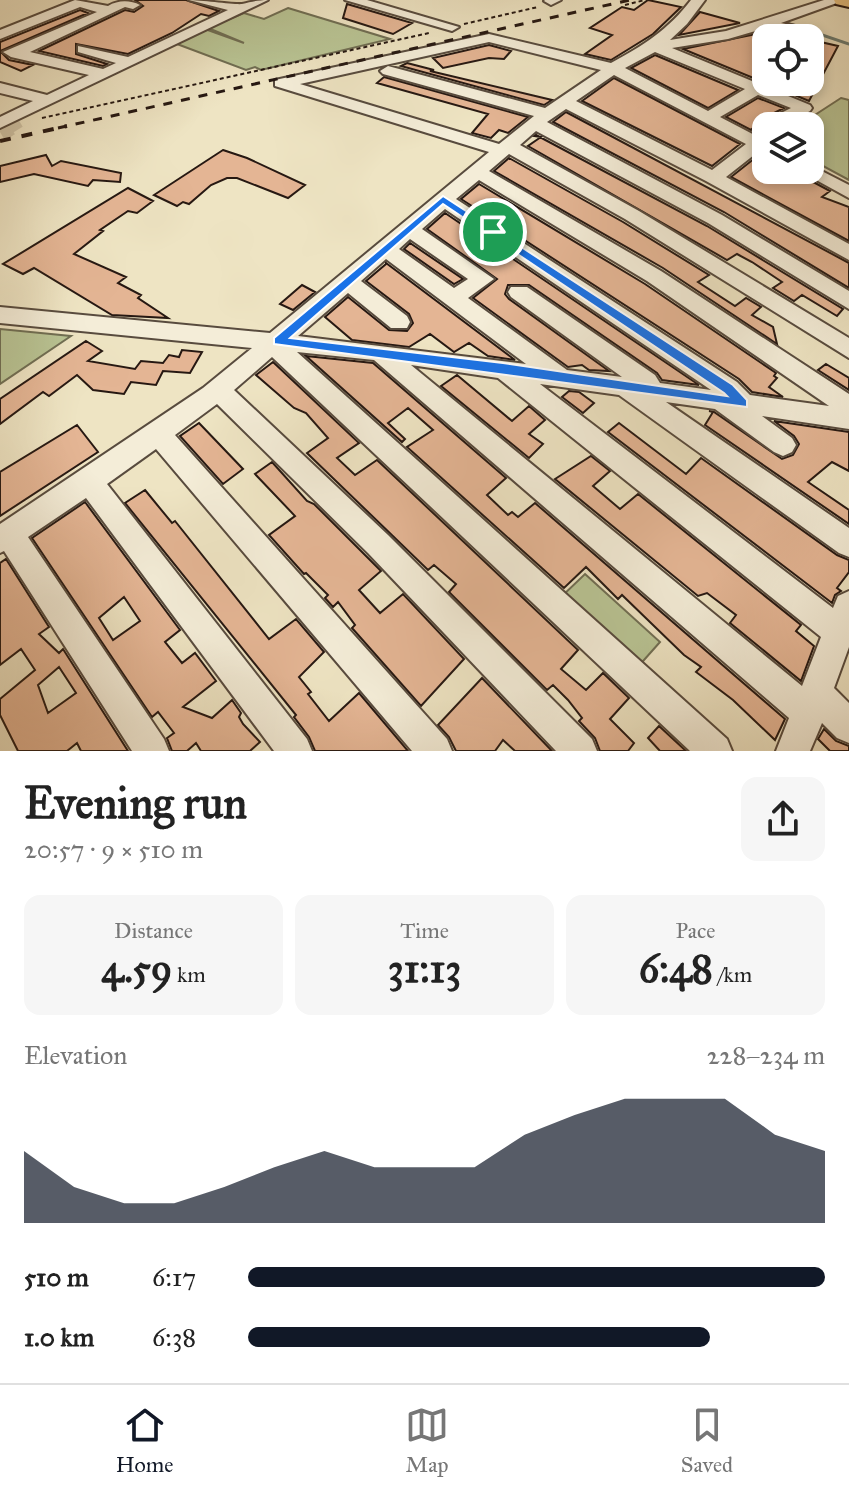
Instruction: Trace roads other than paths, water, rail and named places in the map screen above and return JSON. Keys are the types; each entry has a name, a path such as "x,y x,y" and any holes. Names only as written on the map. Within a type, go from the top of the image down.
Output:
{"street":[{"path":"352,0 366,12 452,27"},
{"path":"152,751 4,537 159,435 218,390 541,118 613,68 654,46 698,0"},
{"path":"654,46 728,35 838,2"},
{"path":"8,48 79,3 110,11"},
{"path":"8,48 41,40 123,3 133,5"},
{"path":"196,8 248,3"},
{"path":"13,119 220,20 248,3"},
{"path":"196,8 220,20"},
{"path":"685,16 728,35"},
{"path":"769,22 776,24"},
{"path":"752,134 709,117 613,68 489,38 281,83 504,148 632,215 849,349"},
{"path":"692,67 709,39"},
{"path":"654,46 692,67 752,84"},
{"path":"8,48 105,74"},
{"path":"83,49 130,62"},
{"path":"388,71 541,118 849,301"},
{"path":"13,119 105,78 105,74"},
{"path":"0,88 49,100"},
{"path":"709,117 752,93"},
{"path":"781,96 804,108 798,112"},
{"path":"653,108 669,97"},
{"path":"565,102 713,177 849,253"},
{"path":"713,177 731,166 734,159 752,144"},
{"path":"476,171 654,276 849,407"},
{"path":"824,179 849,192"},
{"path":"443,199 728,389 731,402 783,445"},
{"path":"409,229 483,279 453,298"},
{"path":"386,249 561,378"},
{"path":"348,282 399,322"},
{"path":"519,292 646,382 653,391"},
{"path":"0,315 380,352 849,419"},
{"path":"276,343 715,751"},
{"path":"380,352 637,564 806,729 849,726"},
{"path":"503,368 844,619 806,729"},
{"path":"624,387 849,544"},
{"path":"218,390 378,544 580,751"},
{"path":"159,435 435,751"},
{"path":"89,482 295,751"}],"waterway":[{"path":"784,22 849,44"}],"tunnel":[{"path":"6,128 21,119"},
{"path":"0,132 10,126"}],"railway":[{"path":"58,128 630,0"},
{"path":"0,141 67,126"}]}
